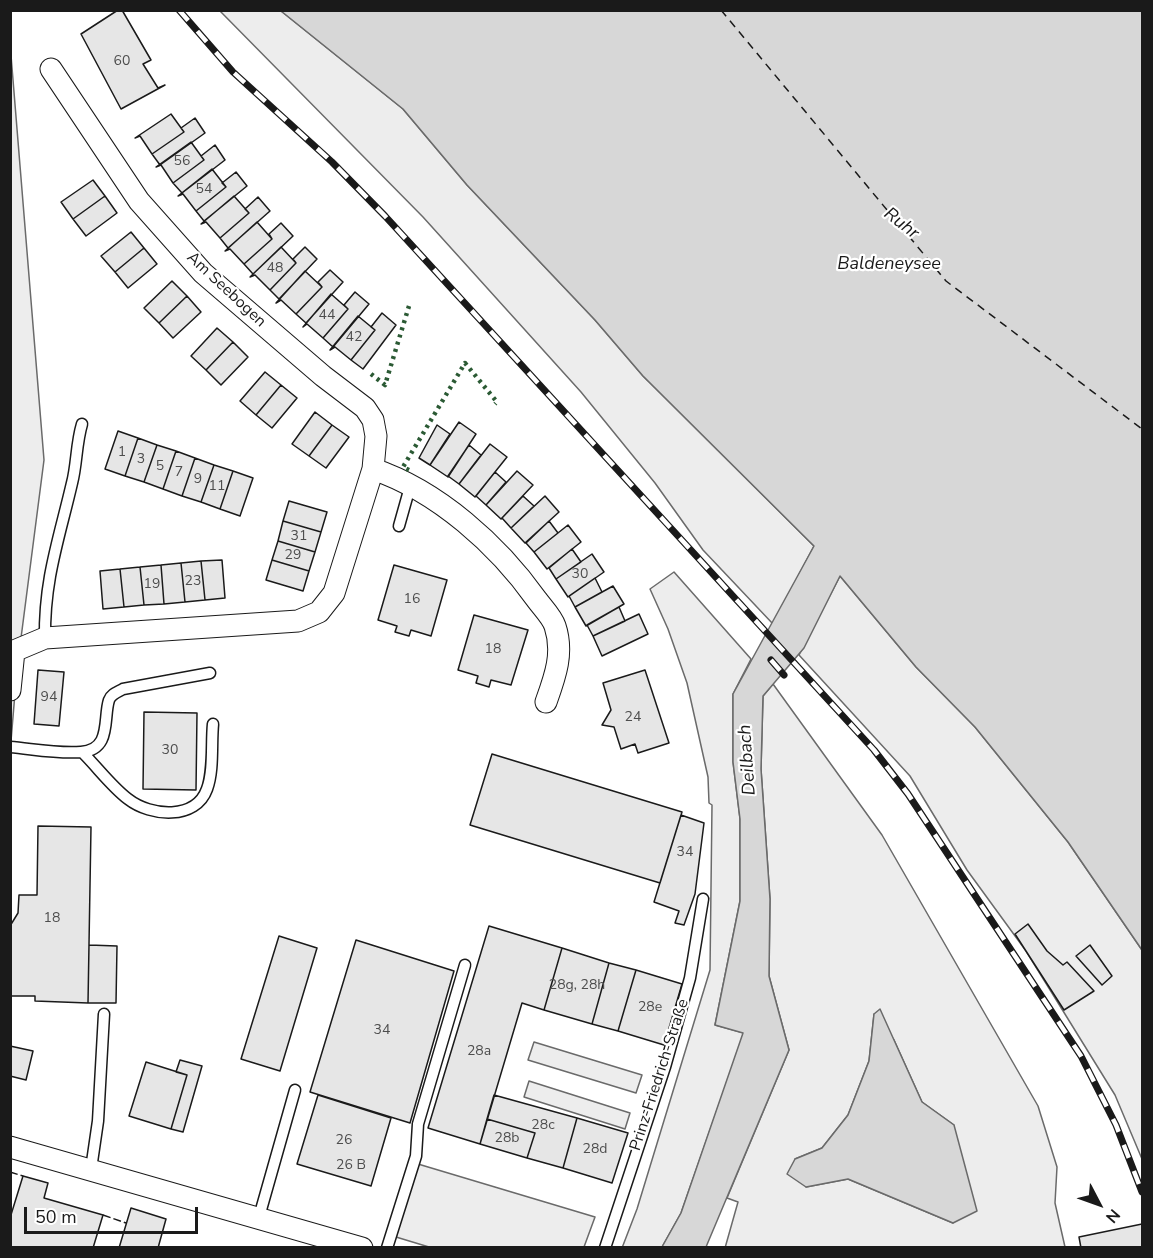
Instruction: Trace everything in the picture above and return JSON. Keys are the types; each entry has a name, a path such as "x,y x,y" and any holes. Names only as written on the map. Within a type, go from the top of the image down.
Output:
{"street":[{"name":"Am Seebogen","path":"10,690 14,651 45,638 298,621 310,618 326,605 334,593 374,469 376,436 373,420 365,408 323,376 203,273 139,201 51,69"},
{"path":"374,469 414,487 464,523 496,550 524,581 554,624 560,648 557,671 546,702"},
{"path":"10,1147 362,1248"}],"lane":[{"path":"45,638 44,602 49,571 73,480 77,443 82,424"},
{"path":"399,526 408,495 414,487"},
{"path":"10,747 83,753 99,744 107,727 109,701 112,695 123,689 210,673"},
{"path":"83,753 129,800 145,807 173,813 189,811 198,804 208,788 213,724"},
{"name":"Prinz-Friedrich-Straße","path":"605,1248 665,1067 690,978 703,899"},
{"path":"387,1248 416,1156 418,1124 465,965"},
{"path":"91,1169 99,1120 104,1014"},
{"path":"258,1217 295,1090"}],"shaded area":[{"path":"220,11 281,11 403,109 467,185 595,320 643,376 814,546 773,624 703,550 655,483 581,392 423,217"},
{"path":"10,43 44,460 17,669 11,741"},
{"path":"674,572 751,659 733,694 733,762 740,819 740,901 715,1025 744,1033 681,1213 662,1247 622,1248 637,1209 710,970 712,805 709,803 708,777 687,683 668,629 650,589"},
{"path":"840,576 916,667 975,727 1068,842 1142,950 1142,1159 1115,1095 1026,951 967,870 910,776 799,655"},
{"path":"773,684 882,835 1038,1106 1057,1167 1055,1203 1065,1247 725,1248 738,1202 727,1198 789,1050 769,976 770,899 761,769 763,696","holes":["874,1014 894,1040 922,1102 954,1125 953,1223 848,1179 806,1187 795,1159 822,1148 848,1115 869,1061"]},
{"path":"534,1042 642,1075 636,1093 528,1060"},
{"path":"529,1081 630,1113 625,1129 524,1097"},
{"path":"418,1164 595,1217 584,1247 429,1247 396,1237"}],"water":[{"name":"Baldeneysee","path":"281,11 1142,11 1142,950 1068,842 975,727 916,667 840,576 804,648 763,696 761,769 770,899 769,976 789,1050 706,1247 662,1247 681,1213 743,1033 715,1025 740,901 740,819 733,762 733,694 814,546 643,376 595,320 467,185 403,109"},
{"path":"880,1009 922,1102 954,1125 977,1211 953,1223 848,1179 806,1187 787,1174 795,1159 822,1148 848,1115 869,1061 874,1014"}],"building":[{"path":"118,10 122,10 151,60 143,64 158,88 165,85 121,109 81,34"},
{"path":"171,114 184,132 152,154 140,136 135,138"},
{"path":"195,118 205,133 160,165 152,154 184,132 181,128"},
{"path":"191,142 204,160 173,183 161,165 156,167"},
{"path":"215,145 225,160 182,193 173,183 204,160 201,156"},
{"path":"212,169 226,187 196,211 183,194 178,196"},
{"path":"236,172 247,186 204,221 196,211 226,187 222,183"},
{"path":"93,180 105,196 73,219 61,202"},
{"path":"105,196 117,213 86,236 73,219"},
{"path":"234,196 249,213 220,238 206,222 201,224"},
{"path":"258,197 270,211 228,248 220,238 249,213 245,209"},
{"path":"257,222 272,239 244,264 230,249 225,251"},
{"path":"281,223 293,236 253,274 244,264 272,239 269,234"},
{"path":"131,232 144,248 115,272 101,256"},
{"path":"281,247 296,263 270,290 255,275 250,277"},
{"path":"305,247 317,259 279,299 270,290 296,263 293,259"},
{"path":"144,248 157,264 128,288 115,272"},
{"path":"330,270 343,282 306,323 296,314 322,287 318,282"},
{"path":"305,271 322,287 296,314 281,300 276,303"},
{"path":"172,281 187,296 159,323 144,308"},
{"path":"355,292 369,304 333,347 323,338 348,309 344,305"},
{"path":"331,294 348,309 323,338 307,324 303,327"},
{"path":"187,296 201,312 173,338 159,323"},
{"path":"382,313 396,325 363,369 351,360 375,330 371,327"},
{"path":"358,316 375,330 351,360 335,347 330,350"},
{"path":"217,328 233,342 206,370 191,356"},
{"path":"233,342 248,357 221,385 206,370"},
{"path":"265,372 281,385 256,415 240,401"},
{"path":"281,385 297,398 272,428 256,415"},
{"path":"315,412 332,425 309,456 292,444"},
{"path":"459,422 476,434 448,477 430,465"},
{"path":"332,425 349,437 326,468 309,456"},
{"path":"437,425 450,434 430,465 419,458"},
{"path":"118,431 138,438 125,476 105,469"},
{"path":"138,438 157,445 144,482 125,476"},
{"path":"490,444 507,457 475,497 459,484"},
{"path":"157,445 176,451 163,489 144,482"},
{"path":"469,445 481,455 459,484 448,476"},
{"path":"176,451 195,458 182,496 163,489"},
{"path":"195,458 214,465 201,502 182,496"},
{"path":"214,465 233,471 220,509 201,502"},
{"path":"233,471 253,478 240,516 220,509"},
{"path":"517,471 533,485 501,519 486,505"},
{"path":"495,472 506,482 486,505 476,496"},
{"path":"523,496 534,506 511,528 502,518"},
{"path":"545,496 559,512 525,543 511,528"},
{"path":"289,501 327,512 321,532 283,521"},
{"path":"283,521 321,532 315,552 278,541"},
{"path":"549,521 558,533 534,552 526,543"},
{"path":"568,525 581,542 547,569 534,552"},
{"path":"278,541 315,552 309,571 272,560"},
{"path":"572,549 581,562 556,579 549,568"},
{"path":"592,554 604,572 568,597 556,579"},
{"path":"222,560 225,598 205,600 201,561"},
{"path":"272,560 309,571 303,591 266,580"},
{"path":"201,561 205,600 185,602 181,563"},
{"path":"181,563 185,602 164,604 161,565"},
{"path":"161,565 164,604 144,605 140,567"},
{"path":"394,565 447,580 431,636 411,630 409,636 395,632 397,626 378,620"},
{"path":"140,567 144,605 124,607 120,569"},
{"path":"120,569 124,607 103,609 100,571"},
{"path":"595,578 602,592 575,607 569,596"},
{"path":"613,586 624,604 586,626 575,607"},
{"path":"619,607 625,621 593,636 587,625"},
{"path":"639,614 648,634 602,656 593,636"},
{"path":"474,615 528,630 511,685 491,680 489,687 476,683 478,676 458,670"},
{"path":"38,670 64,672 59,726 34,724"},
{"path":"645,670 669,743 638,753 635,744 621,749 614,727 602,725 611,710 603,683"},
{"path":"144,712 197,713 196,790 143,789"},
{"path":"492,754 682,812 660,883 470,825"},
{"path":"681,815 704,823 695,894 684,925 675,923 679,911 654,902"},
{"path":"38,826 91,827 88,1003 35,1001 35,996 10,996 10,926 18,913 19,895 37,895"},
{"path":"1028,924 1047,951 1063,965 1067,962 1094,991 1064,1010 1015,934"},
{"path":"489,926 562,948 544,1010 522,1003 480,1144 428,1128"},
{"path":"279,936 317,948 280,1071 241,1059"},
{"path":"356,940 454,971 410,1123 310,1092"},
{"path":"89,945 117,946 116,1003 88,1003"},
{"path":"1090,945 1112,976 1102,985 1076,956"},
{"path":"562,948 609,963 592,1024 544,1010"},
{"path":"609,963 636,970 618,1031 592,1024"},
{"path":"636,970 682,984 664,1045 618,1031"},
{"path":"10,1046 33,1051 26,1080 10,1076"},
{"path":"180,1060 202,1066 183,1132 171,1129 187,1075 176,1072"},
{"path":"146,1062 187,1075 171,1129 129,1116"},
{"path":"318,1095 391,1118 371,1186 297,1164"},
{"path":"494,1095 577,1118 563,1168 527,1158 535,1133 487,1119"},
{"path":"577,1118 628,1133 612,1183 563,1168"},
{"path":"487,1119 535,1133 527,1158 480,1144"},
{"path":"23,1176 48,1183 44,1198 103,1215 93,1248 10,1248 10,1218"},
{"path":"131,1208 166,1219 158,1248 119,1248"},
{"path":"1142,1224 1142,1248 1081,1248 1079,1237"}],"ferry route":[{"path":"721,10 946,281 1142,429"}],"railway":[{"path":"179,10 233,72 332,162 385,216 874,750 908,794 1081,1056 1116,1125 1142,1192"},
{"path":"771,660 784,675"}],"hedge":[{"path":"371,374 385,385 409,306"},
{"path":"409,470 403,467 465,363 497,402 495,404"}],"fence":[{"path":"10,1172 23,1176"},
{"path":"103,1215 126,1223"}],"water label":[{"name":"Ruhr","path":"901,224"},
{"name":"Deilbach","path":"748,760"}]}
